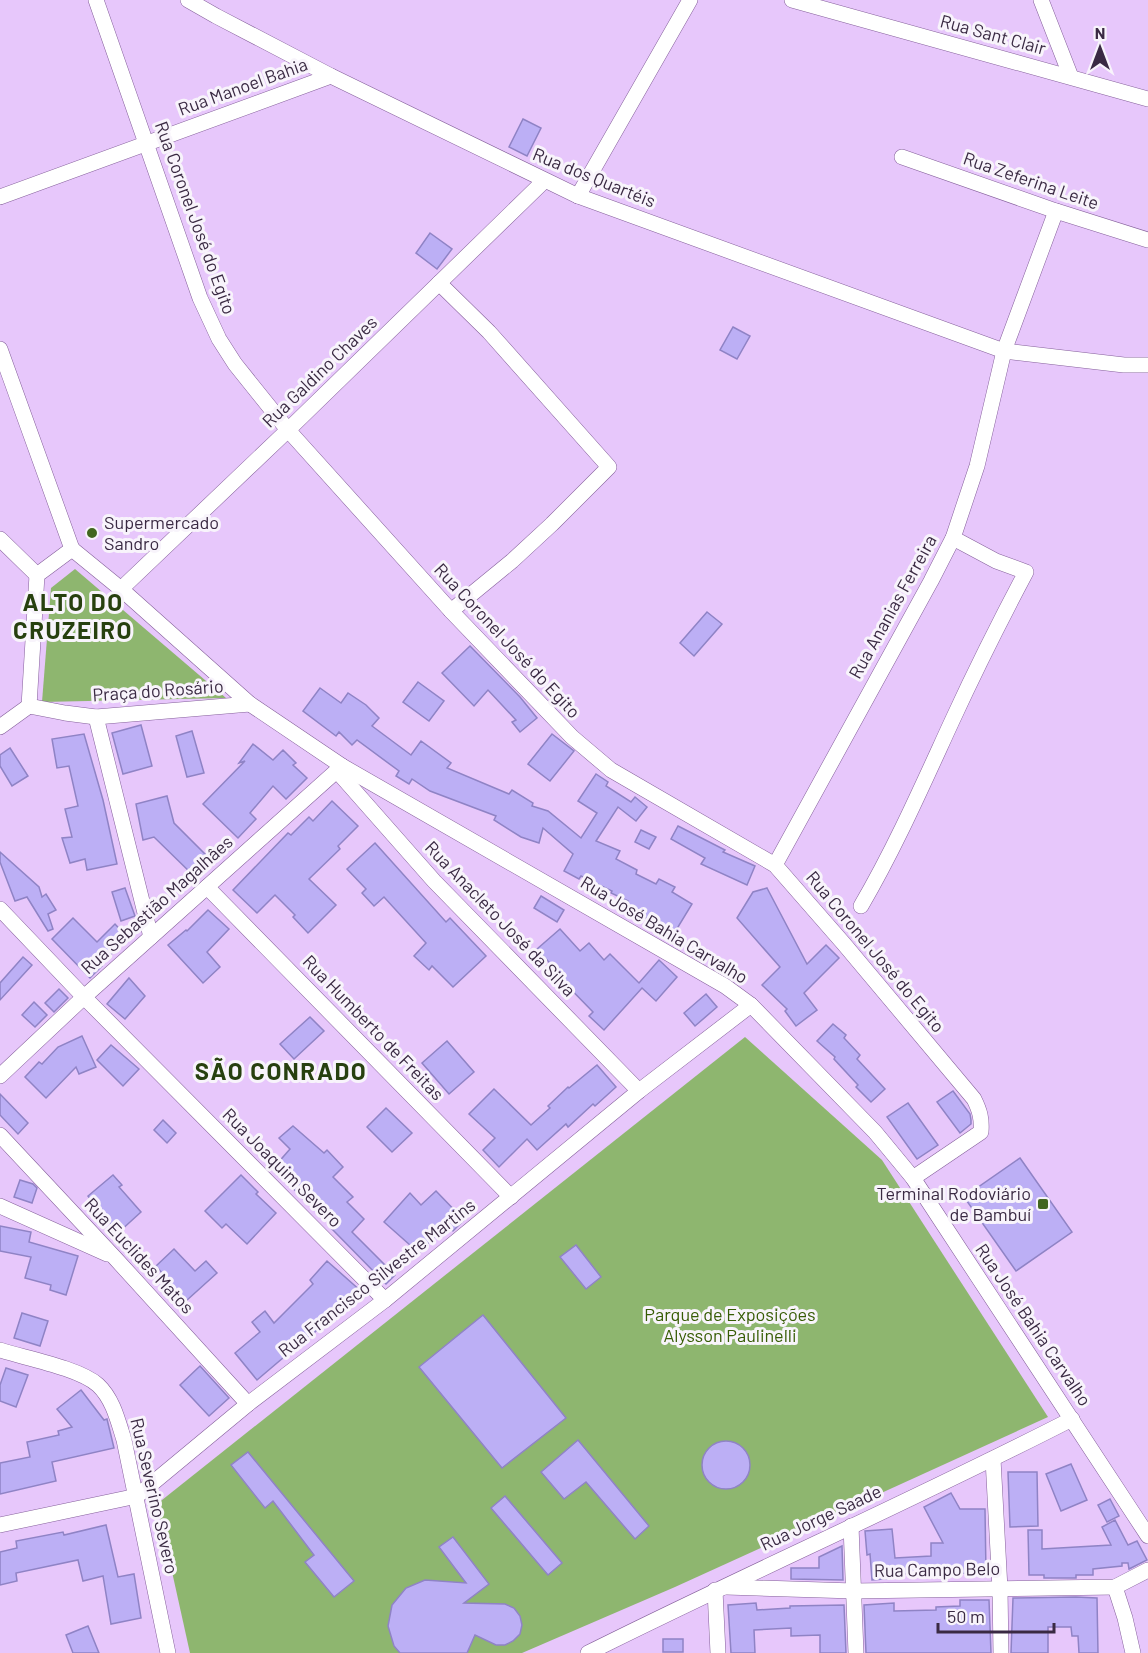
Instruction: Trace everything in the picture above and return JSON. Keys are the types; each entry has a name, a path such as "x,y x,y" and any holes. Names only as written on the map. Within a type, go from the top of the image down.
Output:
{"street":[{"name":"Rua Coronel José do Egito","path":"96,0 200,298 219,339 235,364 288,430 451,611 572,737 611,771 775,865 974,1100 980,1110 981,1132 912,1178"},
{"name":"Rua dos Quartéis","path":"188,0 331,76 578,196 1004,351 1124,365 1148,365"},
{"path":"578,196 690,0"},
{"name":"Rua Sant Clair","path":"792,0 1148,99"},
{"path":"1041,0 1071,77"},
{"name":"Rua Manoel Bahia","path":"0,197 331,76"},
{"name":"Rua Zeferina Leite","path":"902,157 1056,211 1148,240"},
{"name":"Rua Galdino Chaves","path":"121,590 544,181"},
{"name":"Rua Ananias Ferreira","path":"775,865 953,538 977,466 1004,351 1056,211"},
{"path":"439,283 489,332 609,467 536,539 451,611"},
{"path":"0,349 72,549 38,575 29,706 0,727"},
{"path":"861,906 903,829 981,660 1026,572 996,561 953,538"},
{"path":"0,539 38,575"},
{"name":"Rua José Bahia Carvalho","path":"72,549 250,704 339,769 725,986 751,1005 876,1132 912,1178 1148,1536"},
{"name":"Praça do Rosário","path":"29,706 96,717 250,704"},
{"path":"96,717 151,937"},
{"name":"Rua Sebastião Magalhâes","path":"0,1076 84,997 339,769"},
{"name":"Rua Anacleto José da Silva","path":"339,769 434,881 639,1091"},
{"name":"Rua Humberto de Freitas","path":"207,887 511,1197"},
{"name":"Rua Joaquim Severo","path":"0,909 84,997 386,1300"},
{"name":"Rua Francisco Silvestre Martins","path":"0,1525 137,1496 248,1404 386,1300 639,1091 751,1005"},
{"name":"Rua Euclides Matos","path":"0,1136 248,1404"},
{"path":"0,1206 115,1258"},
{"name":"Rua Severino Severo","path":"0,1350 83,1375 97,1384 106,1394 116,1414 137,1496 168,1653"},
{"name":"Rua Jorge Saade","path":"588,1653 718,1588 993,1459 1072,1419"},
{"path":"993,1459 1001,1653"},
{"path":"851,1526 856,1653"},
{"name":"Rua Campo Belo","path":"718,1588 854,1591 1115,1587 1148,1570"},
{"path":"1115,1587 1133,1653"},
{"path":"718,1588 718,1653"}],"green space":[{"path":"75,569 226,698 42,702 51,588"},
{"name":"Parque de Exposições Alysson Paulinelli","path":"745,1037 882,1160 1048,1417 675,1587 522,1653 190,1653 157,1504"}],"building":[{"path":"523,119 541,128 527,156 509,147"},
{"path":"430,233 452,249 437,269 416,253"},
{"path":"733,327 750,336 737,359 720,350"},
{"path":"707,612 722,624 694,656 680,643"},
{"path":"470,646 520,697 537,718 520,732 512,722 516,720 488,690 474,706 442,673"},
{"path":"418,682 444,701 429,721 403,702"},
{"path":"320,688 341,703 348,693 366,705 379,718 372,726 411,755 421,741 451,763 447,768 509,794 512,790 533,803 532,806 548,811 581,838 597,813 578,801 596,774 608,782 606,786 631,802 635,797 647,807 636,821 618,807 596,841 620,851 616,859 637,870 636,874 656,884 659,879 675,887 672,892 692,904 675,932 658,921 656,923 640,915 642,912 627,904 628,901 611,893 612,891 581,876 579,879 564,871 573,854 543,828 539,843 521,837 494,820 496,816 430,791 412,779 409,784 396,776 399,771 357,740 352,745 339,732 336,736 303,711"},
{"path":"141,725 152,766 123,774 112,733"},
{"path":"192,731 204,773 187,777 176,736"},
{"path":"84,734 103,800 117,864 87,870 85,859 70,863 62,838 72,837 65,809 78,806 69,766 57,768 52,739"},
{"path":"552,734 574,751 550,781 528,764"},
{"path":"253,744 273,760 283,750 296,763 293,765 307,778 286,799 273,786 250,813 256,819 238,838 203,804 245,761 239,763"},
{"path":"10,748 28,776 12,786 0,766 0,755"},
{"path":"167,796 174,823 213,862 196,878 154,837 143,840 136,804"},
{"path":"332,801 358,826 338,846 340,849 309,879 336,905 308,933 293,917 295,915 275,895 257,913 233,890 288,833 291,835 309,817 313,821"},
{"path":"678,826 725,850 723,852 755,866 747,885 701,864 705,858 671,839"},
{"path":"641,830 656,837 649,849 635,842"},
{"path":"375,843 446,922 450,918 486,956 453,987 432,966 429,970 414,956 426,943 384,897 374,906 362,893 366,889 347,869"},
{"path":"0,852 39,887 42,897 46,894 56,910 48,914 53,929 48,931 27,897 15,901 0,862"},
{"path":"125,888 135,916 121,921 112,892"},
{"path":"767,888 807,964 826,945 839,958 804,993 817,1010 796,1026 785,1011 787,1009 762,985 780,967 737,918 753,892"},
{"path":"541,896 564,910 557,922 534,908"},
{"path":"208,910 229,929 207,952 220,967 203,983 168,945 187,931"},
{"path":"73,918 97,942 115,924 128,938 90,978 52,939"},
{"path":"560,929 580,951 589,943 604,960 610,954 639,983 659,960 677,977 656,1001 642,988 604,1030 589,1016 593,1012 555,973 557,971 537,949"},
{"path":"23,957 32,965 0,1000 0,983"},
{"path":"129,978 145,996 125,1019 107,1004"},
{"path":"59,989 68,998 54,1012 45,1003"},
{"path":"706,994 717,1007 695,1026 684,1013"},
{"path":"34,1002 47,1015 35,1027 22,1015"},
{"path":"310,1017 324,1031 294,1059 280,1044"},
{"path":"833,1024 846,1035 844,1038 860,1055 857,1059 885,1089 871,1102 856,1087 858,1085 834,1059 835,1057 817,1041"},
{"path":"82,1036 96,1067 79,1074 76,1067 46,1098 25,1077 39,1062 42,1064 58,1047"},
{"path":"447,1041 474,1072 449,1094 422,1063"},
{"path":"111,1045 139,1069 123,1086 97,1060"},
{"path":"597,1065 616,1087 568,1127 566,1124 537,1150 527,1139 499,1167 483,1150 495,1138 469,1114 494,1089 531,1125 568,1087"},
{"path":"953,1091 970,1114 971,1120 971,1124 960,1133 937,1102"},
{"path":"0,1094 28,1123 18,1134 0,1115"},
{"path":"908,1103 938,1145 917,1159 887,1117"},
{"path":"386,1108 412,1133 392,1152 367,1127"},
{"path":"163,1120 176,1133 167,1143 154,1130"},
{"path":"293,1126 324,1153 327,1150 343,1167 333,1177 353,1197 347,1202 364,1219 352,1232 395,1275 386,1284 331,1228 336,1223 312,1198 307,1203 291,1186 295,1182 276,1165 290,1149 279,1138"},
{"path":"1020,1158 1072,1232 1016,1271 964,1197"},
{"path":"113,1175 122,1185 119,1187 141,1212 118,1233 88,1196"},
{"path":"241,1175 258,1192 256,1194 276,1213 247,1244 226,1224 222,1228 205,1211"},
{"path":"20,1180 33,1184 37,1188 32,1203 14,1197"},
{"path":"436,1191 464,1220 453,1231 447,1224 419,1253 384,1222 410,1193 421,1205"},
{"path":"0,1226 31,1232 29,1242 78,1256 66,1295 50,1290 51,1285 25,1278 31,1257 0,1251"},
{"path":"576,1245 601,1277 586,1289 560,1257"},
{"path":"174,1249 195,1271 206,1261 217,1273 186,1301 156,1266"},
{"path":"327,1261 362,1292 345,1311 340,1307 311,1336 257,1380 235,1353 260,1332 252,1322 265,1311 274,1323 313,1284 310,1280"},
{"path":"22,1313 48,1321 40,1346 14,1338"},
{"path":"483,1315 566,1418 502,1468 419,1367"},
{"path":"200,1366 229,1398 209,1416 180,1385"},
{"path":"6,1368 28,1375 16,1407 0,1401 0,1385"},
{"path":"81,1390 104,1420 107,1419 114,1448 52,1462 56,1481 0,1494 0,1463 30,1457 27,1442 59,1435 58,1431 72,1427 57,1409"},
{"path":"578,1440 649,1526 635,1539 586,1482 564,1499 541,1472"},
{"path":"721,1441 731,1441 746,1451 750,1465 749,1474 740,1485 731,1489 721,1489 706,1479 702,1470 702,1460 712,1445"},
{"path":"248,1452 354,1581 334,1597 305,1562 314,1555 273,1501 265,1508 231,1465"},
{"path":"1071,1464 1087,1500 1061,1511 1046,1474"},
{"path":"1008,1472 1037,1472 1038,1526 1010,1527"},
{"path":"951,1493 960,1509 985,1509 986,1573 896,1574 896,1578 872,1580 865,1531 892,1529 895,1558 931,1556 931,1543 943,1543 924,1507"},
{"path":"505,1496 562,1563 548,1575 491,1508"},
{"path":"1110,1499 1119,1516 1107,1522 1098,1505"},
{"path":"1115,1520 1128,1545 1137,1541 1147,1560 1129,1569 1128,1563 1122,1563 1122,1566 1093,1569 1093,1575 1076,1575 1076,1578 1044,1578 1044,1575 1029,1575 1028,1530 1042,1530 1042,1549 1111,1545 1102,1527"},
{"path":"106,1525 118,1577 134,1574 141,1618 111,1624 103,1576 83,1581 78,1560 16,1573 17,1581 0,1585 0,1552 17,1548 16,1541 63,1532 64,1535"},
{"path":"453,1537 489,1584 464,1603 505,1604 514,1608 520,1616 522,1625 520,1634 505,1645 496,1645 475,1635 467,1653 400,1653 394,1646 388,1626 392,1605 406,1588 425,1580 466,1583 439,1547"},
{"path":"842,1546 843,1580 791,1579 791,1568 819,1568 819,1557"},
{"path":"1013,1598 1097,1598 1098,1653 1079,1653 1078,1636 1072,1636 1071,1627 1048,1627 1048,1653 1011,1653"},
{"path":"960,1600 989,1600 991,1653 866,1653 864,1605 894,1603 894,1611 936,1610 936,1607 960,1606"},
{"path":"756,1603 757,1610 790,1608 790,1606 844,1605 846,1653 820,1653 820,1635 791,1636 791,1628 754,1630 755,1653 731,1653 728,1605"},
{"path":"88,1626 99,1653 73,1653 66,1635"},
{"path":"663,1639 683,1639 683,1652 663,1652"}],"place":[{"name":"Supermercado Sandro","path":"92,533"},
{"name":"Terminal Rodoviário de Bambuí","path":"1043,1204"}],"district":[{"name":"ALTO DO CRUZEIRO","path":"73,617"},
{"name":"SÃO CONRADO","path":"281,1072"}]}
